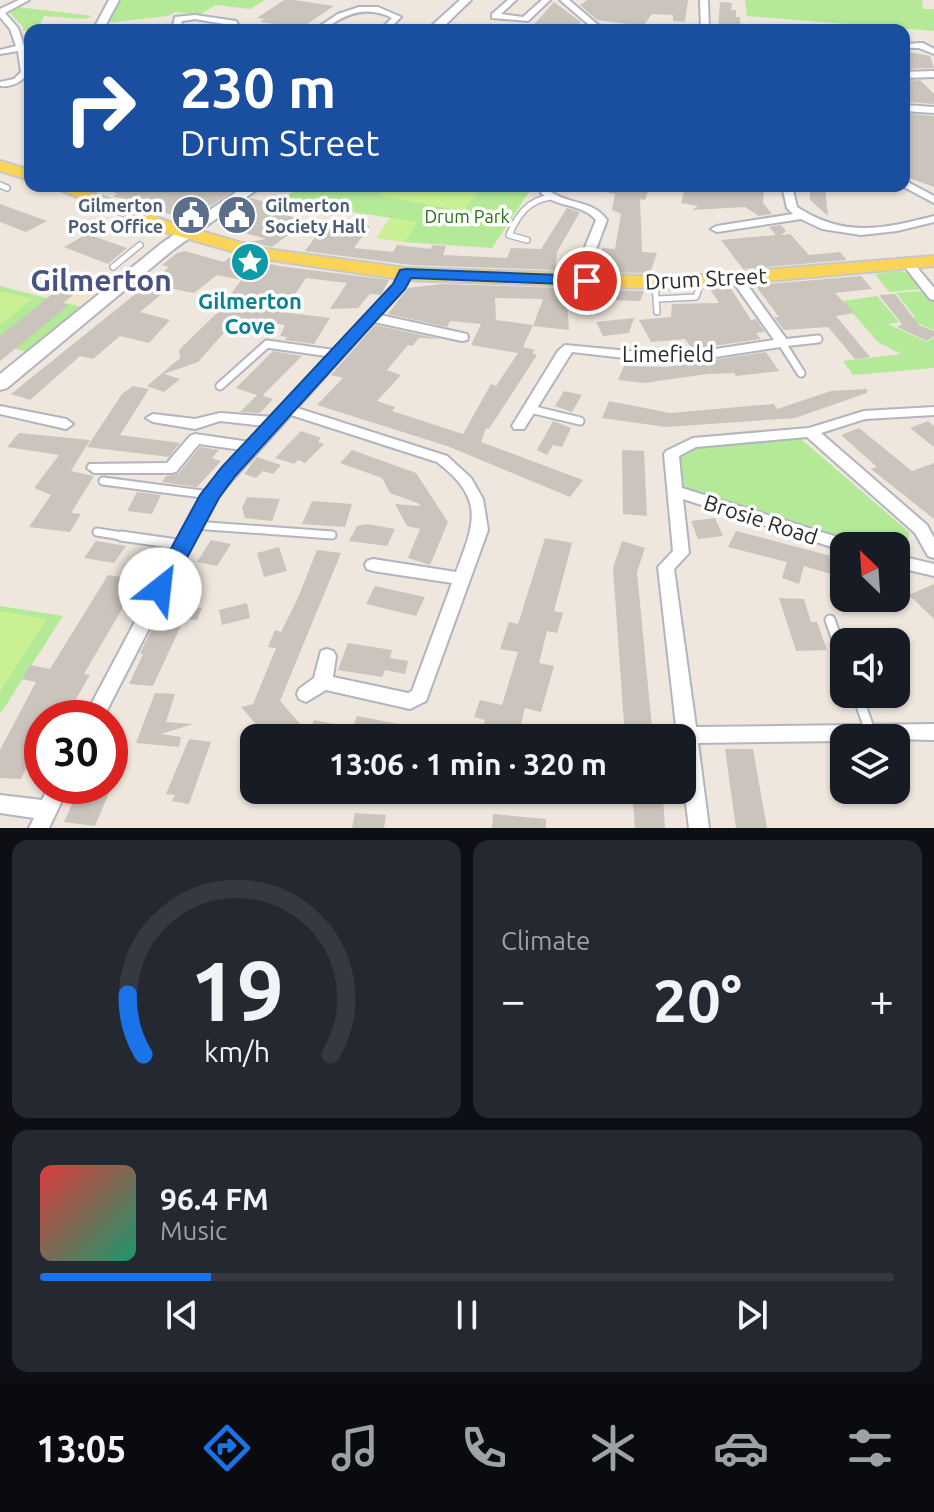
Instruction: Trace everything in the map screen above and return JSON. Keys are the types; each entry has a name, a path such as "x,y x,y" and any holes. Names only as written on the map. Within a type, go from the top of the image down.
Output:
{"main road":[{"path":"440,24 466,0"},
{"path":"0,166 24,173"},
{"name":"Drum Street","path":"79,192 119,213 280,258 406,274 587,281 657,291 701,282 934,261"},
{"path":"0,384 187,233 246,192"}],"street":[{"path":"24,52 14,28 0,12 25,0"},
{"path":"101,24 114,0"},
{"path":"377,10 390,0"},
{"path":"512,0 495,16 525,19 546,0"},
{"path":"564,0 593,24"},
{"path":"704,0 705,24"},
{"path":"327,24 345,11 377,10 397,17 390,24"},
{"path":"177,24 178,19 195,17 234,24"},
{"path":"910,46 920,45 934,52"},
{"path":"0,52 24,54"},
{"path":"3,84 17,81 24,74"},
{"path":"910,75 934,74"},
{"path":"910,108 934,110"},
{"path":"910,186 934,200"},
{"path":"549,192 600,215 602,220 589,252 587,281"},
{"path":"787,192 787,200 801,216 841,231 886,234 934,219"},
{"path":"717,229 801,216"},
{"path":"907,262 934,296"},
{"path":"102,700 210,495 400,286 406,274"},
{"path":"737,279 782,343"},
{"path":"370,317 462,337"},
{"name":"Limefield","path":"519,426 570,348 651,357 696,356 782,343"},
{"path":"0,410 66,424"},
{"path":"686,724 666,567 681,553 671,454 684,444 810,432 864,415 934,411"},
{"path":"153,418 195,424 220,417 280,416 442,459 458,471 479,502 480,530 419,696 410,701 323,682"},
{"path":"810,432 921,529 934,552"},
{"path":"98,474 171,468 195,439 251,447"},
{"name":"Brosie Road","path":"674,491 830,541"},
{"path":"910,564 934,570"},
{"path":"373,565 463,579"},
{"path":"306,694 323,682 327,656"},
{"path":"910,732 934,732"},
{"path":"696,735 830,733"},
{"path":"0,804 43,819"},
{"path":"696,804 699,828"}],"lane":[{"path":"527,240 513,239 509,235 518,214 525,205 549,192"},
{"path":"113,267 140,245"},
{"path":"657,291 657,312"},
{"path":"801,373 782,343 818,339"},
{"path":"220,386 267,344 337,354"},
{"path":"530,409 580,421"},
{"path":"98,474 210,495"},
{"path":"194,525 332,535"},
{"path":"97,532 184,545"},
{"path":"830,620 833,628"}],"shaded area":[{"path":"57,278 103,290 81,307 31,294"}],"green space":[{"path":"120,0 265,0 250,9 216,5 199,15 176,12 168,16 105,23"},
{"path":"745,0 922,0 923,9 934,9 934,31 910,29 910,24 847,24 747,16"},
{"path":"17,7 93,16 85,19 44,16 40,24 24,24 24,28 9,12"},
{"name":"Drum Park","path":"293,192 529,192 492,248 404,242 417,222 281,201"},
{"path":"383,192 478,192 464,211 379,196"},
{"path":"390,218 417,222 404,242 376,238"},
{"path":"908,273 922,289 889,292 875,274"},
{"path":"0,286 81,307 27,352 0,344"},
{"path":"0,291 33,299 0,325"},
{"path":"926,291 934,300 934,330 908,319 915,317 896,293"},
{"path":"877,296 899,322 888,324 927,342 934,337 934,368 853,375 843,361 901,354 878,342 842,301"},
{"path":"801,439 909,532 830,532 830,534 678,487 679,455 691,448"},
{"path":"0,606 63,616 1,713 0,713"},
{"path":"0,611 47,619 0,692"}],"building":[{"path":"284,0 334,6 307,24 274,24 260,22 264,19 257,18"},
{"path":"587,0 688,0 685,22 673,21 673,15 652,14 644,24 597,20 580,5"},
{"path":"554,2 581,22 579,24 534,24"},
{"path":"720,2 732,3 731,10 736,10 740,24 718,24"},
{"path":"910,52 930,56 934,68 910,69"},
{"path":"920,80 934,94 934,104 910,102 910,81"},
{"path":"910,114 934,116 934,187 910,178"},
{"path":"113,192 232,192 189,220 113,196 117,194"},
{"path":"605,192 648,192 645,200 640,199 642,252 657,253 650,273 603,272 602,248 615,249 621,214 612,210 615,194"},
{"path":"684,192 764,192 763,203 772,214 759,216 745,207 692,210 698,206 681,203"},
{"path":"810,192 826,192 828,216 810,200"},
{"path":"251,198 266,202 263,208 307,221 272,247 249,242 266,239 238,231 245,226 221,219"},
{"path":"0,204 47,221 26,232 0,222"},
{"path":"567,208 580,212 557,252 555,270 411,265 305,251 327,221 340,221 370,226 354,248 393,252 397,245 431,249 432,245 446,246 443,255 507,258 511,248 541,249"},
{"path":"781,225 786,231 781,235 790,234 809,255 840,252 847,260 743,269 721,240 776,235 769,227"},
{"path":"87,234 127,248 108,264 64,247"},
{"path":"185,251 224,262 233,255 279,266 389,280 381,295 370,294 358,308 330,309 347,283 306,278 283,312 330,318 314,344 284,340 287,337 280,336 285,325 237,318 198,362 164,374 180,379 164,392 147,386 180,358 179,350 218,312 241,280 217,275 194,293 169,288 140,312 170,320 149,343 120,336 93,359 80,356 30,400 11,394 169,267 162,265 177,253"},
{"path":"861,276 872,289 835,293 854,313 836,316 870,357 855,359 828,327 784,330 774,317 779,317 755,285"},
{"path":"66,283 83,287 62,304 69,305 0,361 0,336"},
{"path":"441,284 566,288 569,330 533,326 543,299 495,298 496,320 533,325 523,347 535,350 532,353 537,355 489,429 486,428 481,442 583,480 570,497 447,446 317,405 343,378 331,375 375,325 440,339 419,338 412,346 408,345 387,370 401,375 377,401 395,407 392,411 463,434 491,384 496,386 518,353 471,345 481,324 450,321 447,327 388,314 408,288"},
{"path":"730,287 751,320 756,319 765,332 756,333 761,339 692,349 685,339 651,342 639,320 671,317 672,304 719,303 710,289"},
{"path":"604,290 644,291 640,301 605,300"},
{"path":"895,294 919,325 934,331 934,336 927,341 897,327 902,324 879,295"},
{"path":"634,318 629,333 603,336 596,322"},
{"path":"273,351 302,356 264,394 273,399 260,413 240,412 257,395 236,388"},
{"path":"766,352 779,371 736,376 734,373 707,374 644,383 618,380 624,366 666,367"},
{"path":"133,386 149,389 120,435 180,443 169,457 87,447 122,394"},
{"path":"867,389 867,393 795,418 666,427 602,418 609,401 670,413 774,404 777,409 831,391"},
{"path":"564,391 582,395 572,412 555,406"},
{"path":"553,421 571,428 562,447 553,445 547,455 537,450"},
{"path":"928,421 934,426 934,447 910,428"},
{"path":"859,428 912,471 934,463 934,519 871,469 877,467 841,435"},
{"path":"301,431 321,438 318,442 324,444 305,463 298,460 294,464 275,458"},
{"path":"19,433 90,440 71,471 94,476 71,513 81,514 70,532 29,527 51,495 34,488 59,455 7,447"},
{"path":"200,447 219,450 212,458 221,461 197,487 162,482 166,476 178,474"},
{"path":"352,450 416,473 448,522 430,565 408,558 420,529 407,526 395,504 420,504 390,493 382,478 340,463"},
{"path":"622,450 644,451 647,516 623,514"},
{"path":"257,457 281,465 273,474 263,471 256,478 244,474"},
{"path":"137,492 161,495 152,514 127,511"},
{"path":"247,497 280,499 272,521 245,518 242,508"},
{"path":"312,501 352,504 345,527 302,524"},
{"path":"715,518 723,536 698,539 691,521"},
{"path":"367,524 395,529 387,546 349,541 357,526"},
{"path":"736,531 830,556 830,574 804,566 799,584 782,578 787,562 728,547"},
{"path":"545,538 572,543 554,611 563,613 557,633 547,631 539,663 554,666 541,712 525,708 521,724 484,724 485,720 474,717 480,700 502,705 518,652 500,649 509,622 518,624"},
{"path":"211,540 231,544 217,566 197,562"},
{"path":"96,541 126,546 114,563 84,558"},
{"path":"622,541 645,548 637,572 652,724 624,724 613,568"},
{"path":"279,547 287,571 264,577 257,553"},
{"path":"317,550 341,553 280,701 300,724 256,724 241,707 253,704 276,648 268,647 275,630 281,632"},
{"path":"108,575 139,580 84,674 90,675 75,700 26,700 36,682 22,679 30,665 50,669"},
{"path":"934,584 934,619 910,596"},
{"path":"375,586 425,597 416,616 366,604"},
{"path":"779,598 804,599 811,622 817,622 827,650 796,651"},
{"path":"247,603 250,618 222,625 219,610"},
{"path":"164,605 202,608 197,620 184,619 153,686 129,684 143,654 140,653"},
{"path":"348,643 392,650 390,658 408,661 405,674 385,670 382,677 338,670"},
{"path":"155,693 175,694 166,722 193,724 161,734 181,737 179,747 136,743"},
{"path":"24,705 24,772 21,779 0,778 0,750"},
{"path":"357,716 399,724 354,724"},
{"path":"314,720 334,724 312,724"},
{"path":"189,739 211,742 189,804 172,801 175,795 166,794"},
{"path":"725,749 753,749 767,828 736,828"},
{"path":"72,804 104,804 95,826 64,822"},
{"path":"633,804 663,804 665,828 635,828"},
{"path":"355,813 386,815 384,828 352,828"},
{"path":"493,814 546,819 546,828 492,828"}],"place":[{"name":"Gilmerton Post Office","path":"191,215"},
{"name":"Gilmerton Society Hall","path":"237,215"},
{"name":"Gilmerton Cove","path":"250,262"}],"district":[{"name":"Gilmerton","path":"101,280"}],"route":[{"path":"160,589 210,495 400,286 406,274 587,281"}]}
